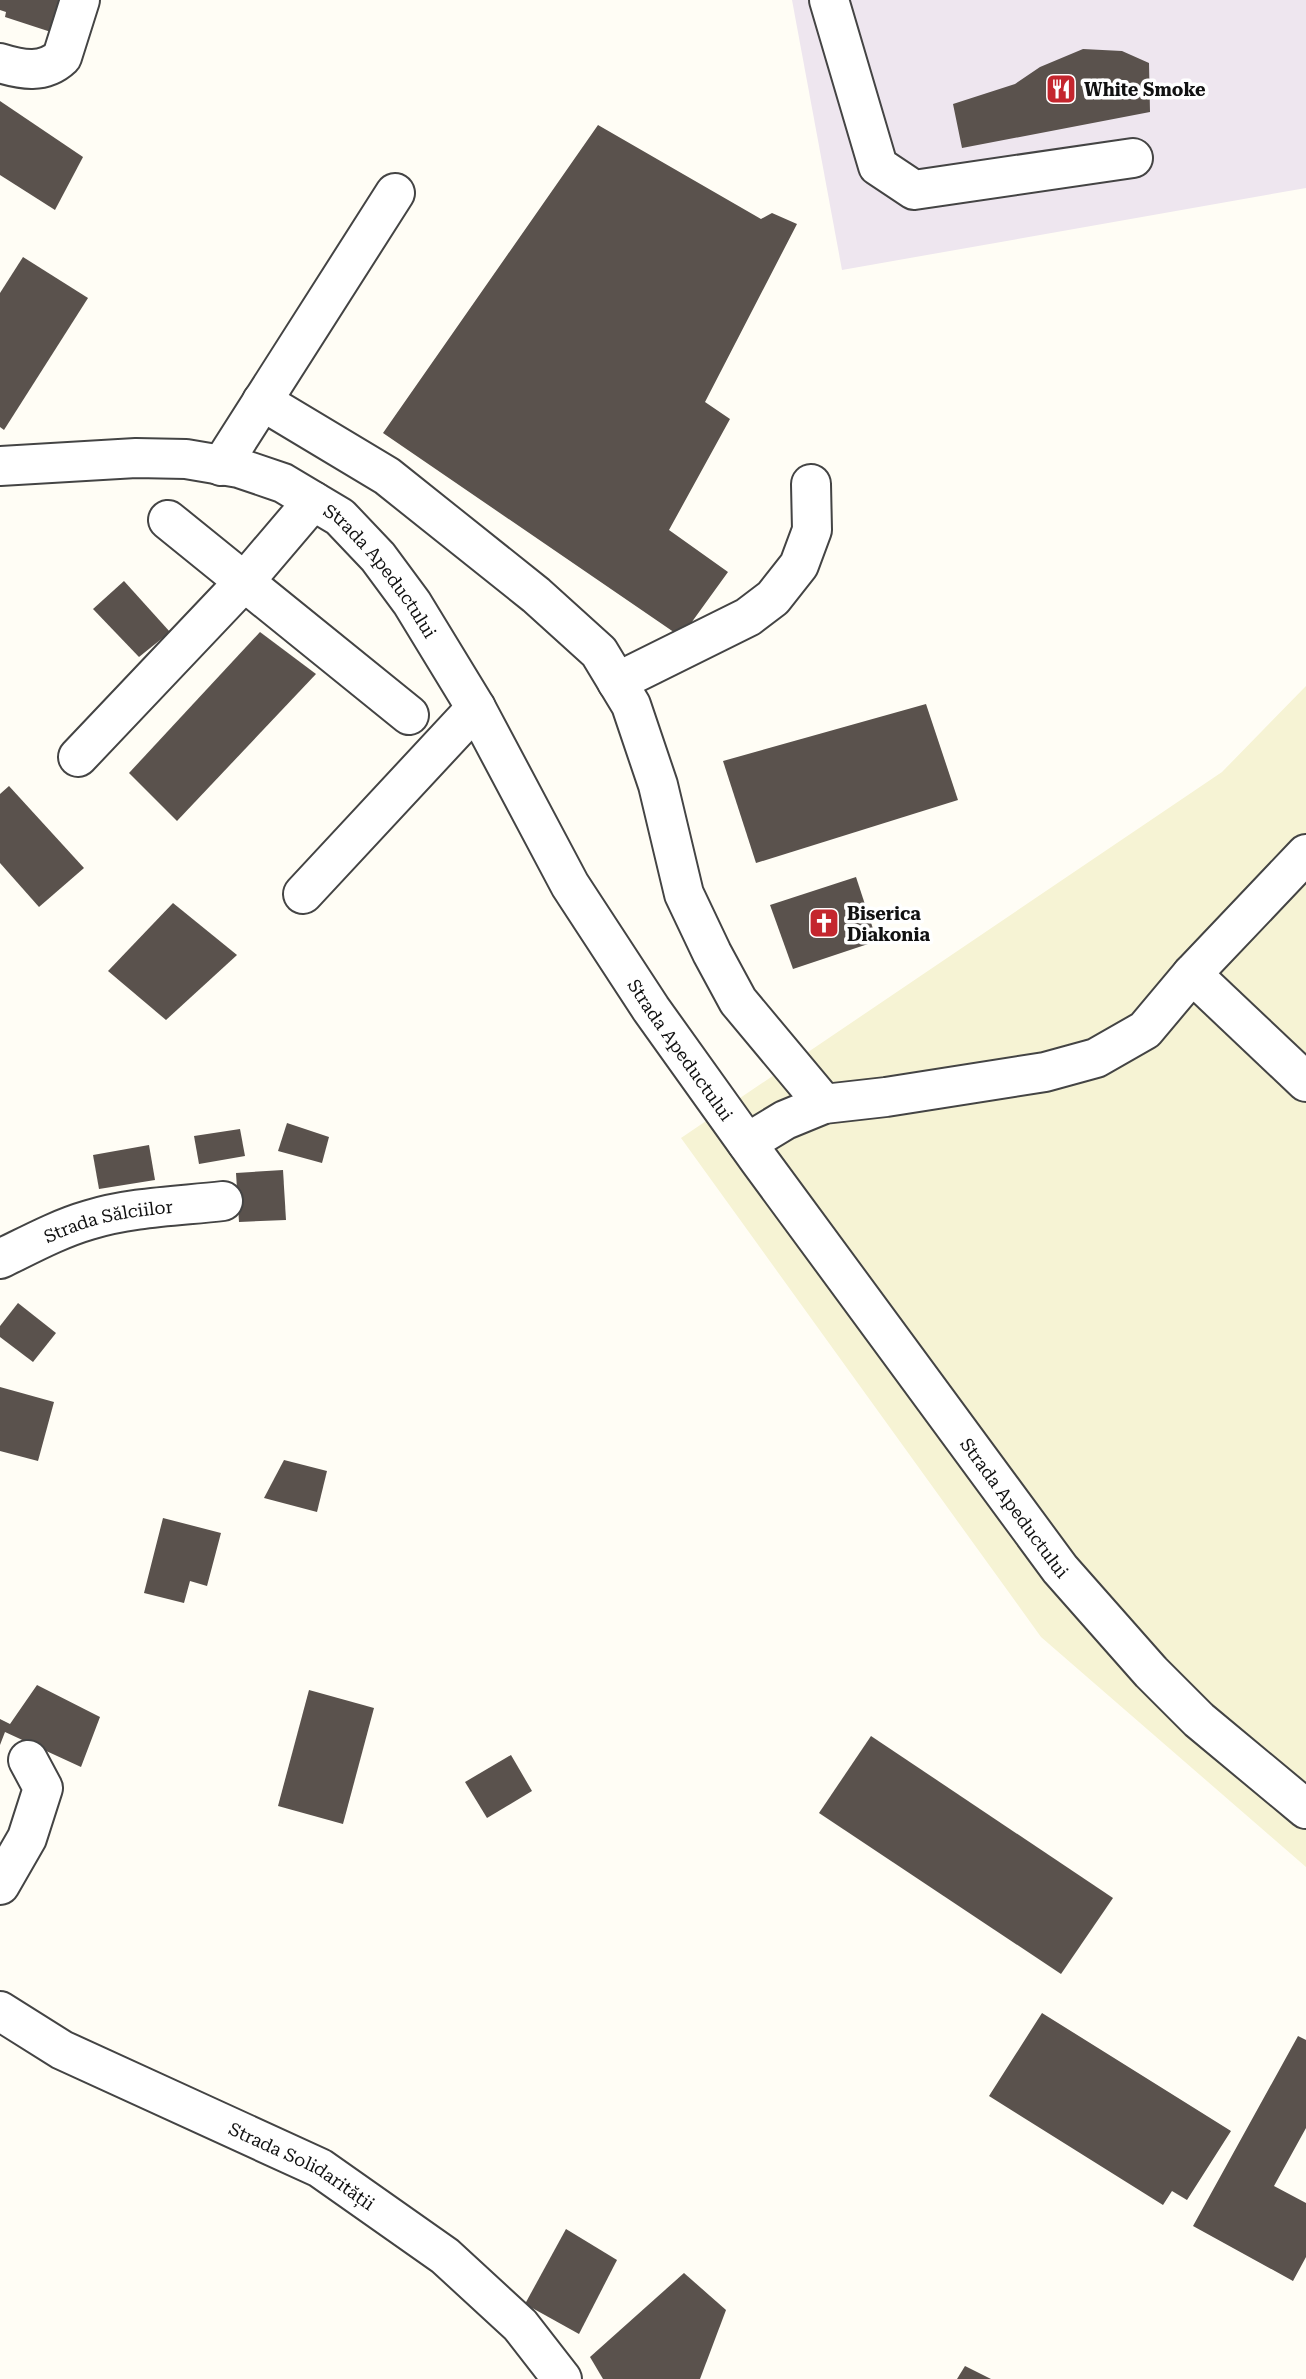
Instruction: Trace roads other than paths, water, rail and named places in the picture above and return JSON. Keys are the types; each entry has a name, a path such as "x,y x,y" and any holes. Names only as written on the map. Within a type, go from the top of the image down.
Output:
{"street":[{"path":"0,63 19,69 35,70 56,63 62,57 80,0"},
{"path":"829,0 878,166 914,190 1133,159"},
{"path":"221,466 395,193"},
{"path":"262,401 387,476 536,595 599,652 631,705 658,785 684,894 712,953 738,1001 824,1104"},
{"name":"Strada Apeductului","path":"0,466 135,458 186,459 239,468 283,482 340,517 378,557 412,603 476,708 570,885 651,1009 1060,1569 1151,1672 1199,1720 1306,1809"},
{"path":"617,682 748,617 773,597 799,565 812,530 811,484"},
{"path":"78,757 244,582 313,501"},
{"path":"168,520 409,715"},
{"path":"303,894 476,708"},
{"path":"747,1143 785,1120 824,1104 1032,1074 1096,1058 1145,1030 1192,974 1306,854"},
{"path":"1192,974 1306,1082"},
{"name":"Strada Sălciilor","path":"0,1259 53,1233 90,1219 223,1201"},
{"path":"0,1885 27,1838 43,1788 28,1760"},
{"name":"Strada Solidarității","path":"0,2011 62,2050 320,2168 445,2256 520,2325 562,2379"}],"place":[{"name":"White Smoke","path":"1061,89"},
{"name":"Biserica Diakonia","path":"824,923"}]}
